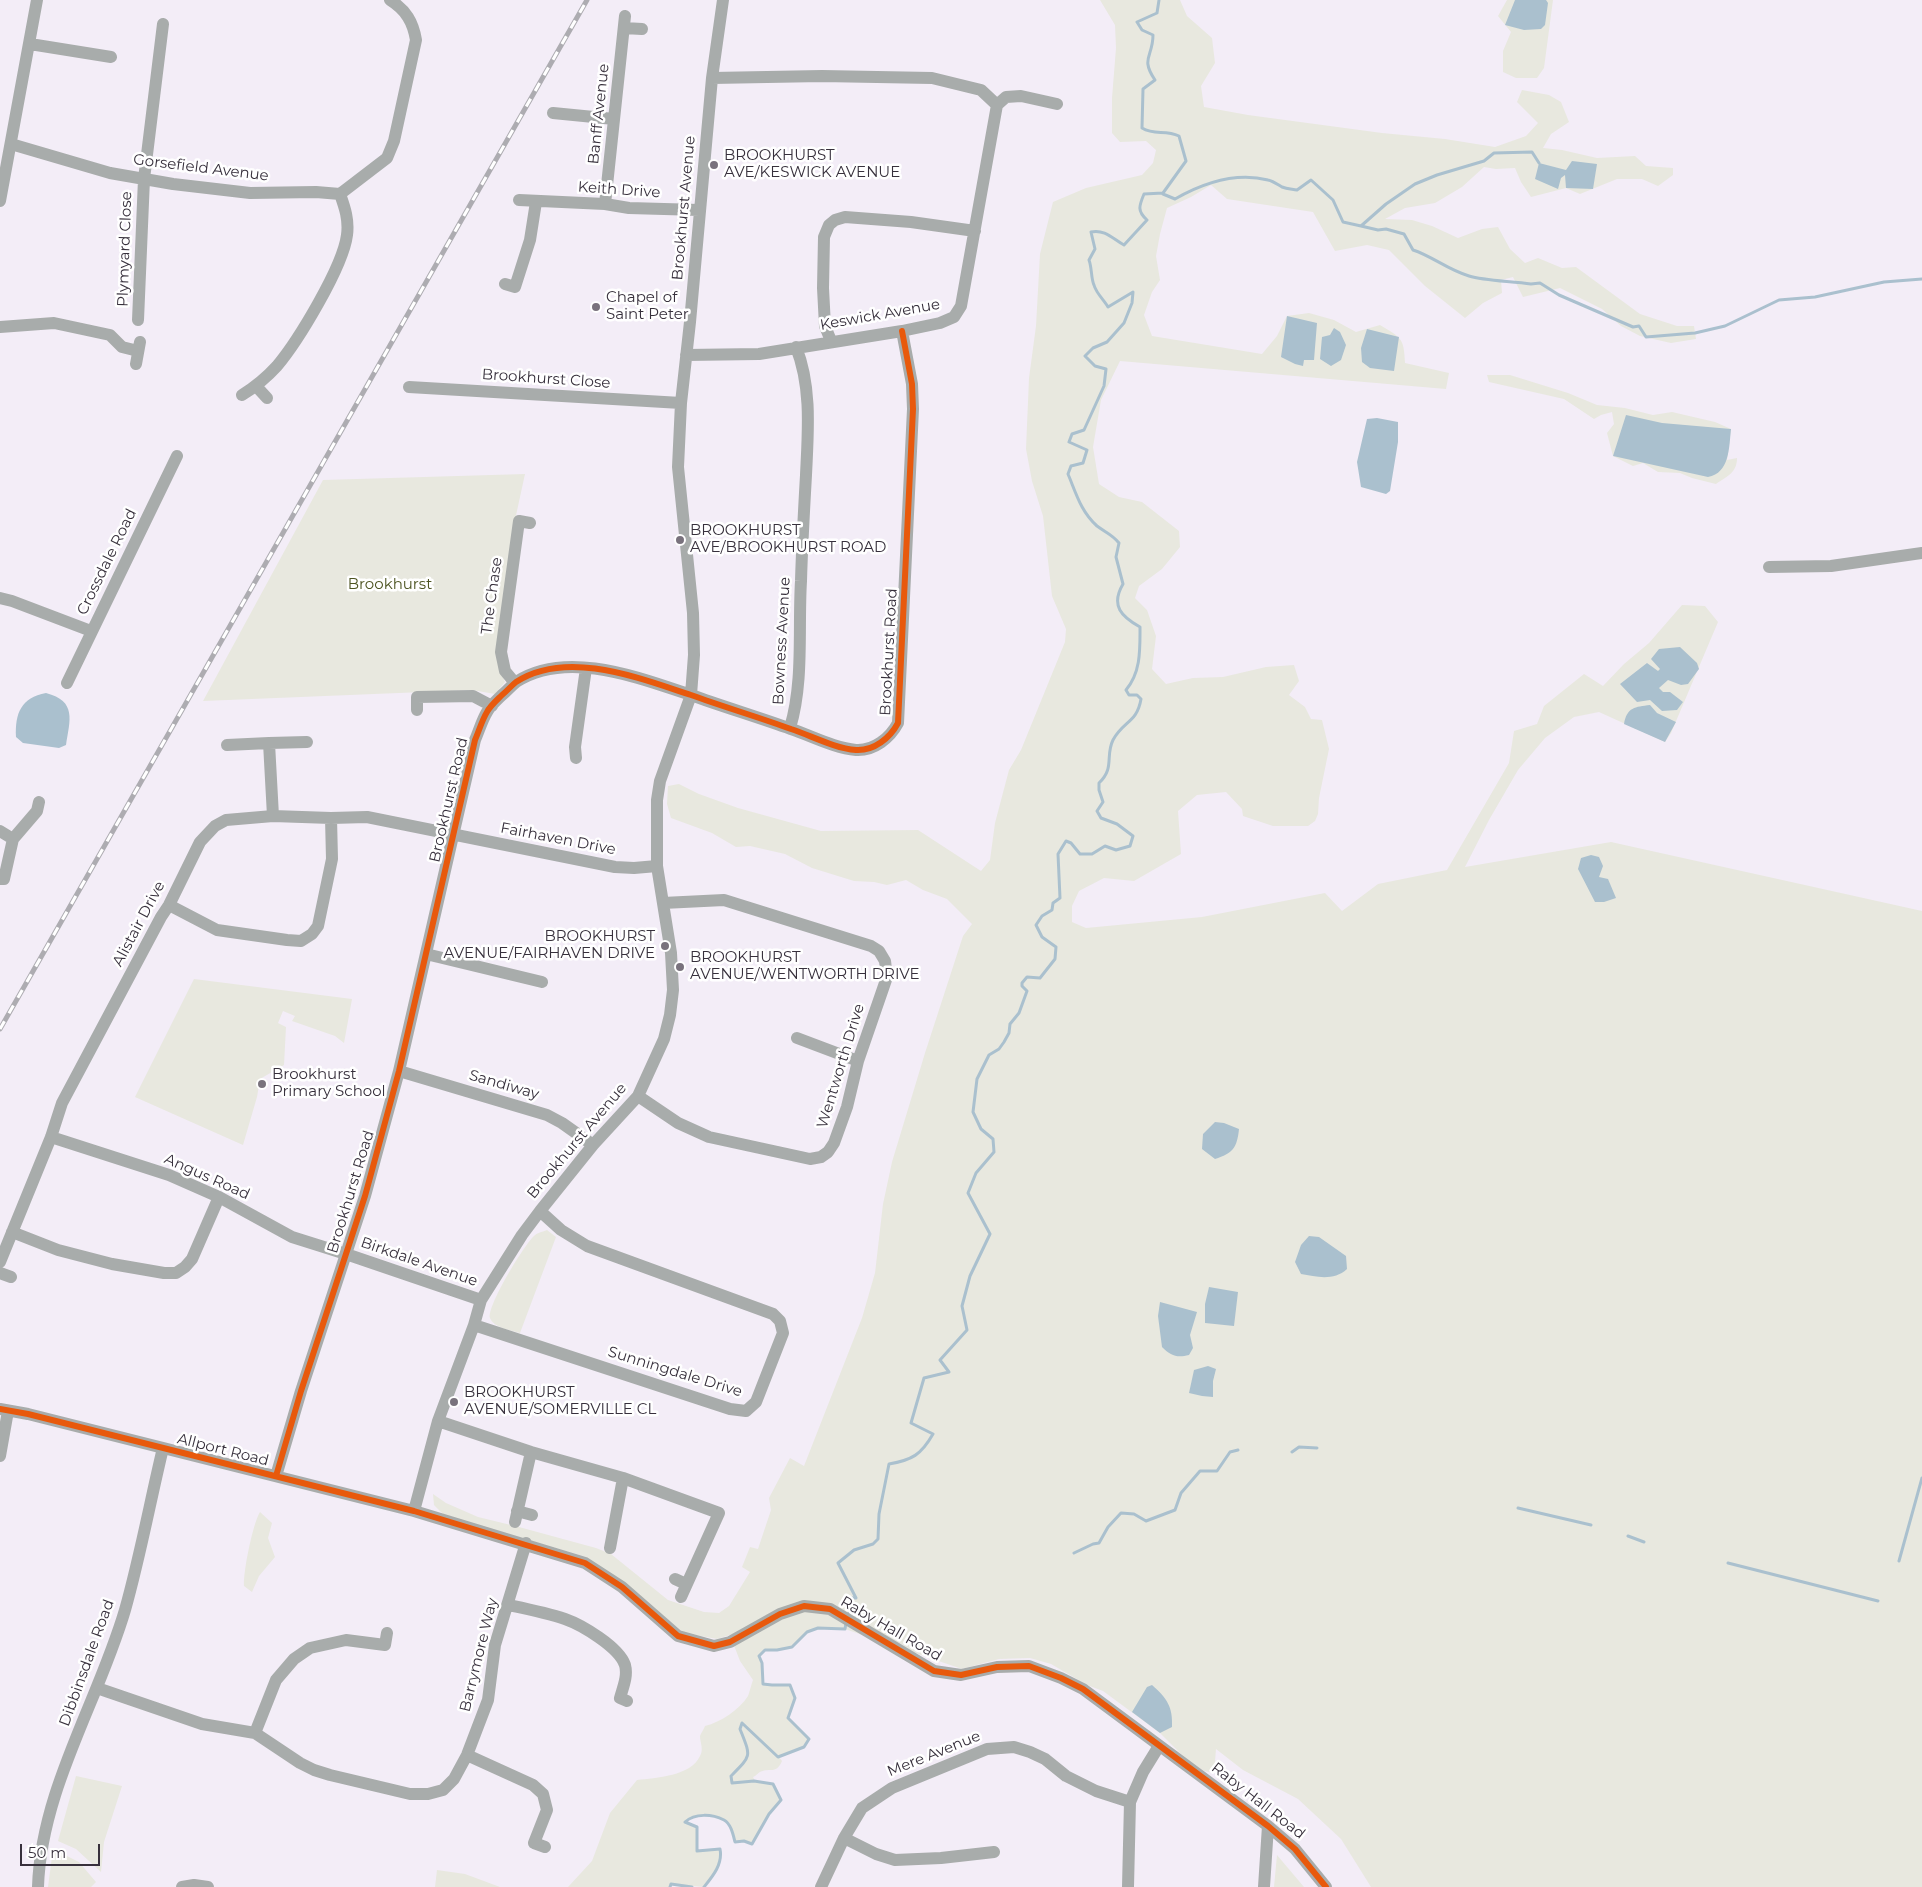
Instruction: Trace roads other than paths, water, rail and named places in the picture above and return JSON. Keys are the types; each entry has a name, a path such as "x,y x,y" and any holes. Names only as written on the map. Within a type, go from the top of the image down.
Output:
{"street":[{"path":"1,194 37,0"},
{"path":"242,395 256,386 287,354 338,268 347,236 348,216 340,194 387,158 394,141 416,40 414,28 409,18 402,8 390,0"},
{"name":"Brookhurst Avenue","path":"414,1511 438,1421 474,1325 481,1300 522,1235 540,1211 593,1145 638,1096 664,1039 670,1015 674,990 671,953 657,866 657,800 660,780 691,695 694,655 693,613 678,467 681,404 712,78 723,0"},
{"name":"Banff Avenue","path":"605,204 625,22 642,29"},
{"name":"Plymyard Close","path":"138,320 144,179 163,24"},
{"path":"30,44 111,57"},
{"path":"712,78 840,76 932,78 981,90 997,105 1006,97 1021,96 1057,104"},
{"name":"Keswick Avenue","path":"686,355 759,354 902,331 940,323 954,317 961,306 997,105"},
{"path":"553,113 614,119"},
{"name":"Gorsefield Avenue","path":"11,144 110,173 144,179 250,193 316,192 340,194"},
{"name":"Keith Drive","path":"519,200 605,204 629,208 700,210"},
{"path":"505,284 515,287 530,240 536,202"},
{"path":"831,341 825,326 822,288 824,237 835,220 845,217 911,222 975,231"},
{"path":"0,328 54,323 110,335 122,347 139,347 136,364"},
{"name":"Brookhurst Road","path":"276,1476 365,1196 398,1071 475,740 487,711 515,683 534,673 560,668 586,668 608,671 644,680 839,746 856,750 869,748 889,737 898,723 913,409 912,384 902,331"},
{"name":"Bowness Avenue","path":"790,728 795,712 799,678 800,584 809,419 803,365 796,347"},
{"path":"256,386 266,398"},
{"name":"Brookhurst Close","path":"409,386 681,404"},
{"name":"Crossdale Road","path":"67,683 177,456"},
{"name":"The Chase","path":"515,683 505,671 501,652 519,521 530,523"},
{"path":"1770,568 1831,566 1922,554"},
{"path":"0,598 12,600 91,631"},
{"path":"571,751 586,668"},
{"path":"417,710 417,697 473,696 492,706"},
{"path":"227,745 307,742"},
{"path":"269,744 273,816"},
{"path":"6,881 13,839 40,809"},
{"name":"Alistair Drive","path":"0,1262 51,1137 62,1103 169,904 200,842 215,826 226,820 273,816 367,817 453,836"},
{"path":"169,904 217,930 302,941 312,934 318,926 332,859 331,818"},
{"path":"0,831 13,839"},
{"name":"Fairhaven Drive","path":"453,836 615,867 657,866"},
{"name":"Wentworth Drive","path":"638,1096 678,1124 709,1136 810,1159 821,1157 828,1152 834,1143 847,1107 858,1061 887,977 885,961 879,951 871,946 724,900 663,903"},
{"path":"426,954 542,982"},
{"path":"797,1038 858,1061"},
{"name":"Sandiway","path":"398,1071 547,1115 593,1145"},
{"name":"Angus Road","path":"51,1137 169,1176 219,1197 292,1237 346,1254"},
{"path":"12,1232 58,1250 121,1266 164,1273 176,1273 192,1259 219,1197"},
{"name":"Sunningdale Drive","path":"474,1325 730,1409 746,1411 756,1402 783,1333 780,1321 772,1314 587,1246 561,1230 540,1211"},
{"name":"Birkdale Avenue","path":"346,1254 481,1300"},
{"path":"0,1456 4,1410"},
{"name":"Allport Road","path":"4,1410 28,1414 414,1511 526,1543"},
{"path":"438,1421 531,1452 623,1478 719,1513 681,1582 681,1597"},
{"name":"Dibbinsdale Road","path":"38,1887 38,1867 50,1813 125,1610 163,1448"},
{"path":"531,1452 516,1516 532,1515"},
{"path":"610,1548 623,1478"},
{"name":"Barrymore Way","path":"97,1688 202,1724 255,1733 314,1770 410,1794 428,1794 444,1790 454,1779 467,1754 488,1700 495,1645 526,1543"},
{"name":"Raby Hall Road","path":"526,1543 586,1563 622,1587 678,1636 714,1646 730,1642 780,1614 804,1606 830,1608 934,1671 961,1675 996,1667 1029,1666 1061,1678 1083,1689 1268,1826 1295,1849 1326,1887"},
{"path":"508,1604 566,1619 607,1642 618,1652 624,1663 626,1675 620,1698 627,1701"},
{"path":"255,1733 276,1680 294,1659 310,1648 346,1640 385,1645"},
{"path":"1128,1887 1130,1802 1143,1772 1159,1746"},
{"name":"Mere Avenue","path":"821,1887 844,1838 862,1808 892,1788 987,1749 1014,1747 1030,1752 1045,1759 1066,1776 1089,1787 1130,1802"},
{"path":"467,1754 533,1785 542,1794 547,1810 536,1843"},
{"path":"1264,1887 1268,1826"},
{"path":"844,1838 876,1854 895,1860 940,1858 994,1852"},
{"path":"182,1887 194,1885 208,1887"}],"water":[{"path":"1515,0 1546,0 1548,3 1545,25 1541,29 1524,30 1505,25"},
{"path":"1572,161 1597,164 1593,189 1566,188 1565,175 1561,178 1558,189 1535,179 1539,163 1566,170"},
{"path":"1287,316 1317,323 1314,360 1304,360 1303,366 1281,357"},
{"path":"1334,328 1340,332 1346,345 1341,360 1331,366 1320,359 1322,337 1330,335"},
{"path":"1367,329 1399,337 1394,371 1370,368 1362,362 1361,348"},
{"path":"1626,415 1662,423 1731,429 1729,451 1724,465 1715,475 1708,477 1613,456"},
{"path":"1377,418 1398,422 1398,442 1390,491 1386,494 1361,487 1357,462 1367,419"},
{"path":"1680,647 1697,663 1699,669 1688,684 1681,685 1668,680 1659,688 1663,692 1670,692 1683,702 1677,710 1662,711 1650,700 1637,702 1620,684 1647,663 1658,671 1660,669 1651,659 1659,649"},
{"path":"46,693 63,701 69,713 70,720 66,745 59,748 23,743 16,737 18,714 21,708 37,695"},
{"path":"1650,705 1657,713 1676,722 1665,742 1624,724 1627,714 1632,709"},
{"path":"1591,855 1599,857 1603,866 1599,877 1608,879 1616,898 1604,902 1595,902 1578,869 1581,858"},
{"path":"1215,1122 1224,1123 1239,1129 1237,1141 1233,1149 1215,1159 1202,1149 1203,1134"},
{"path":"1309,1236 1319,1237 1346,1256 1347,1269 1331,1277 1301,1274 1295,1262 1301,1245"},
{"path":"1209,1287 1238,1292 1234,1326 1205,1323 1205,1304"},
{"path":"1160,1302 1197,1312 1190,1335 1193,1348 1189,1355 1174,1356 1162,1347 1158,1316"},
{"path":"1208,1366 1216,1369 1213,1381 1213,1397 1189,1393 1194,1370"},
{"path":"1152,1685 1168,1703 1171,1714 1172,1727 1160,1733 1132,1712 1147,1687"}],"waterway":[{"path":"848,1617 852,1598 856,1598 838,1563 854,1550 873,1544 878,1539 879,1514 889,1464 904,1461 920,1452 933,1434 911,1423 924,1378 949,1372 940,1360 967,1330 962,1306 970,1276 990,1234 968,1193 976,1173 994,1152 993,1139 981,1129 973,1112 977,1079 989,1055 999,1049 1004,1042 1009,1033 1010,1024 1019,1013 1027,991 1022,986 1022,983 1027,977 1040,978 1055,959 1056,947 1042,937 1036,925 1042,916 1052,910 1053,903 1060,898 1058,854 1066,841 1071,843 1080,854 1092,854 1105,846 1116,850 1130,846 1133,836 1117,824 1101,818 1097,811 1103,802 1099,783 1107,772 1113,740 1133,718 1141,699 1137,695 1129,695 1126,690 1135,676 1137,668 1140,652 1140,627 1123,615 1118,605 1119,592 1123,584 1116,557 1119,543 1091,521 1080,502 1068,474 1071,466 1083,463 1087,450 1069,442 1072,434 1084,430 1104,386 1106,369 1095,366 1085,356 1093,348 1107,342 1124,323 1132,303 1133,292 1108,307 1096,291 1089,260 1095,249 1091,232 1105,233 1124,245 1147,220 1140,211 1144,194 1163,193 1186,161 1179,136 1169,133 1151,132 1142,128 1143,89 1155,80 1148,67 1153,35 1142,30 1137,22 1157,13 1159,0"},
{"path":"1539,163 1532,152 1494,153 1484,161 1437,175 1415,184 1386,204 1361,226 1378,230 1386,229 1404,234 1413,250 1469,276 1531,284 1540,283 1559,295 1633,327 1639,326 1646,337 1695,333 1725,326 1779,300 1815,297 1884,282 1922,279"},
{"path":"1163,194 1175,199 1197,188 1232,178 1244,177 1268,180 1284,188 1297,190 1311,180 1333,200 1343,222 1361,226"},
{"path":"1292,1452 1299,1447 1317,1448"},
{"path":"1074,1553 1099,1543 1108,1527 1121,1513 1134,1514 1146,1521 1175,1510 1181,1493 1200,1471 1217,1471 1230,1452 1238,1450"},
{"path":"1899,1561 1922,1478"},
{"path":"1518,1508 1591,1525"},
{"path":"1628,1536 1644,1542"},
{"path":"1728,1563 1878,1601"},
{"path":"704,1887 719,1865 720,1849 697,1851 697,1827 685,1822 699,1816 719,1818 728,1824 735,1842 744,1841 752,1844 769,1814 781,1800 773,1784 754,1781 732,1783 731,1776 743,1764 748,1755 740,1729 742,1723 778,1757 804,1747 809,1739 788,1718 795,1698 790,1685 763,1684 762,1663 759,1656 765,1650 792,1647 807,1632 818,1628 845,1629 846,1623"},
{"path":"670,1887 671,1884 692,1887"}],"railway":[{"path":"0,1029 587,0"}],"place":[{"name":"BROOKHURST AVE/KESWICK AVENUE","path":"714,165"},
{"name":"Chapel of Saint Peter","path":"596,307"},
{"name":"BROOKHURST AVE/BROOKHURST ROAD","path":"680,540"},
{"name":"BROOKHURST AVENUE/FAIRHAVEN DRIVE","path":"665,946"},
{"name":"BROOKHURST AVENUE/WENTWORTH DRIVE","path":"680,967"},
{"name":"Brookhurst Primary School","path":"262,1084"},
{"name":"BROOKHURST AVENUE/SOMERVILLE CL","path":"454,1402"}],"park label":[{"name":"Brookhurst","path":"390,585"}]}
